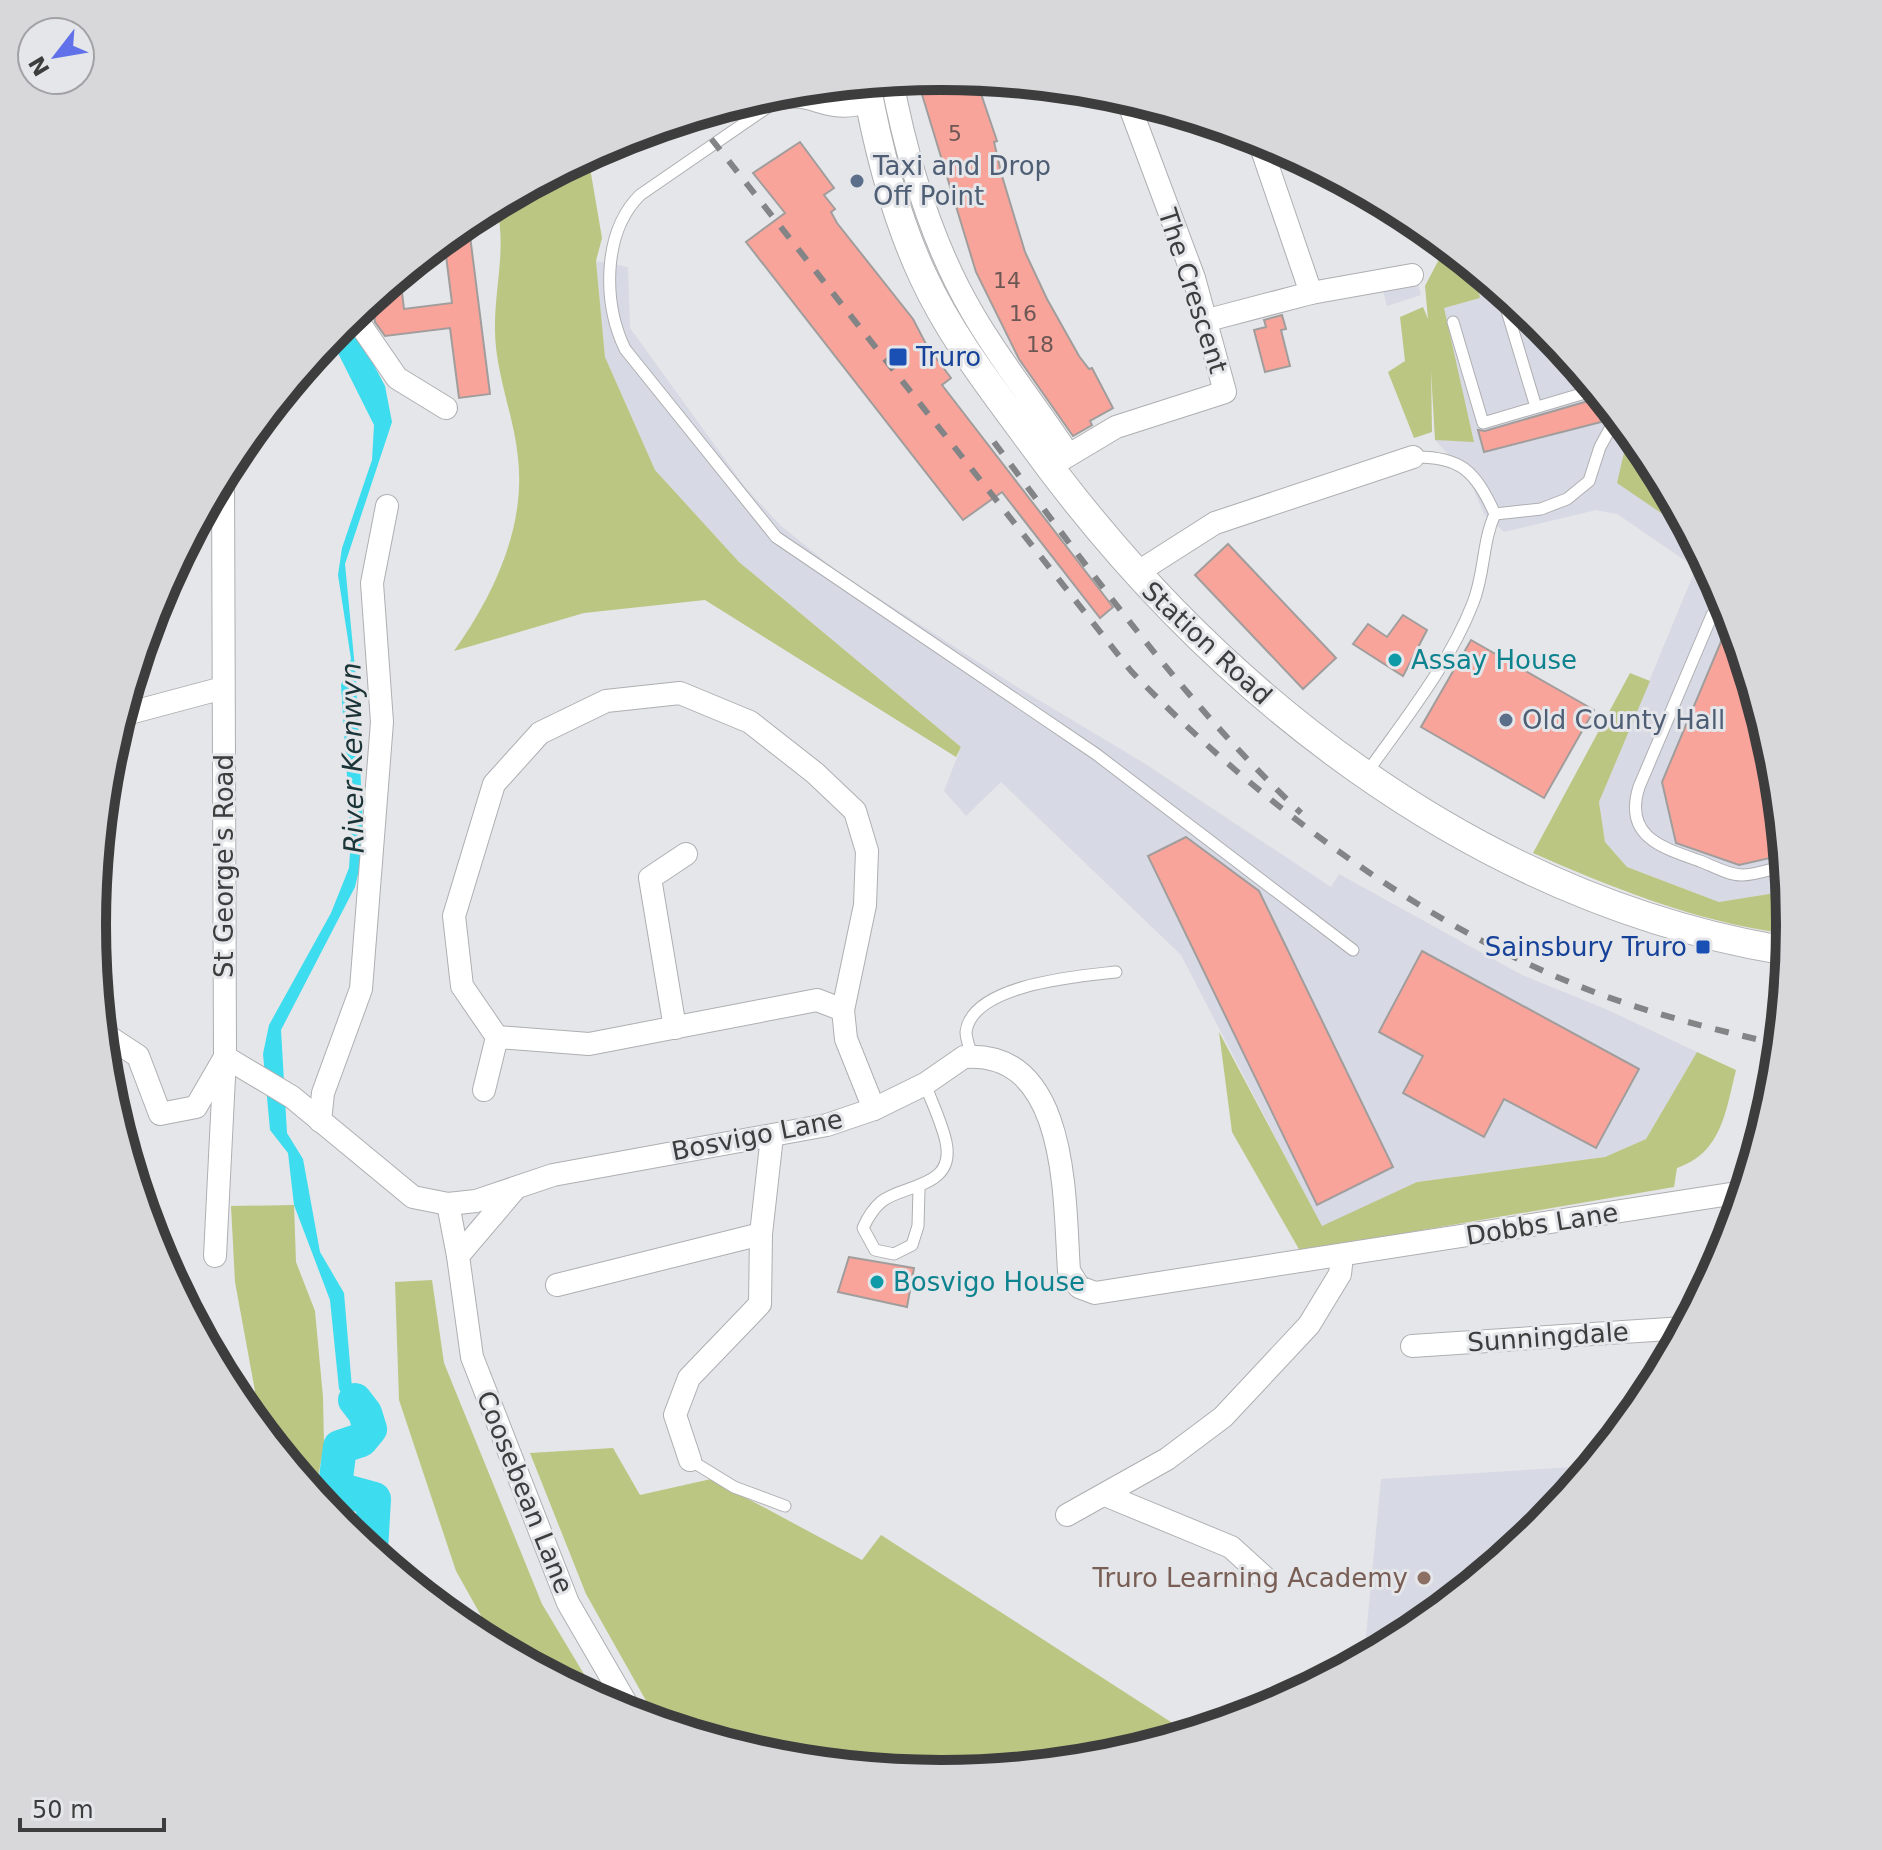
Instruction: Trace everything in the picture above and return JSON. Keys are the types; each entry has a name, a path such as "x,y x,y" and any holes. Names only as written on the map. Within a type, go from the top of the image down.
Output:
{"street":[{"path":"895,92 918,179 952,275 1058,460"},
{"path":"812,100 837,108 864,94"},
{"name":"Station Road","path":"868,94 897,209 924,279 973,362 1058,460 1135,574 1223,663 1297,726 1438,822 1583,894 1710,935 1775,949"},
{"name":"The Crescent","path":"1058,460 1129,422 1225,392 1208,320 1132,112"},
{"path":"1264,155 1311,293"},
{"path":"1208,320 1311,293 1412,275"},
{"path":"361,325 397,378 446,408"},
{"path":"1135,574 1215,523 1413,457"},
{"name":"St George's Road","path":"215,1256 225,1057 223,499"},
{"path":"320,1121 323,1093 361,989 382,722 372,583 387,506"},
{"path":"133,712 223,688"},
{"path":"484,1090 497,1037 462,986 454,916 494,784 540,733 606,701 680,693 750,722 815,773 855,811 867,851 865,905 843,1010 846,1039 874,1109"},
{"path":"675,1028 650,878 686,854"},
{"path":"497,1037 589,1044 817,1000 843,1010"},
{"path":"114,1040 138,1056 160,1114 196,1107 225,1057"},
{"path":"972,1056 1000,1063 1026,1080 1049,1112 1060,1149 1069,1271 1079,1287 1095,1293 1113,1293 1342,1256 1340,1274 1309,1325 1223,1417 1167,1459 1067,1515"},
{"name":"Bosvigo Lane","path":"225,1057 292,1097 413,1197 448,1204 476,1201 553,1175 827,1125 874,1109 925,1084 964,1057 972,1056"},
{"path":"690,1460 675,1415 689,1378 760,1304 761,1234 772,1136"},
{"path":"458,1256 514,1190"},
{"name":"Dobbs Lane","path":"1342,1256 1732,1194"},
{"name":"Coosebean Lane","path":"448,1204 472,1357 568,1603 622,1696"},
{"path":"557,1285 761,1234"},
{"name":"Sunningdale","path":"1412,1346 1672,1329"},
{"path":"1105,1495 1231,1547 1264,1577"}],"lane":[{"path":"757,111 640,195 624,214 613,245 611,297 613,320 625,349 776,537 1096,754 1353,950"},
{"path":"1507,312 1536,407"},
{"path":"1453,322 1483,423 1584,393"},
{"path":"1495,514 1541,509 1567,499 1589,481 1600,447 1611,428"},
{"path":"1365,775 1454,644 1475,600 1486,535 1495,514 1484,490 1467,468 1441,456 1413,457"},
{"path":"1715,613 1639,787 1635,816 1643,831 1656,844 1729,872 1744,875 1774,868"},
{"path":"972,1056 966,1033 970,1024 981,1009 1001,996 1057,979 1116,972"},
{"path":"919,1189 918,1226 912,1245 894,1254 875,1250 863,1228 868,1217 881,1201 898,1193 919,1189 941,1170 947,1155 946,1142 925,1084"},
{"path":"690,1460 734,1487 785,1506"}],"shaded area":[{"path":"596,261 628,267 630,328 745,487 780,525 838,572 1022,690 1144,763 1331,887 1339,874 1522,975 1608,1010 1697,1052 1646,1139 1605,1157 1417,1182 1322,1227 1181,955 1001,782 966,816 944,791 961,747 739,562 655,470 605,357"},
{"path":"1417,280 1421,295 1387,306 1383,290"},
{"path":"1478,286 1569,374 1635,461 1695,567 1617,514 1596,510 1504,532 1484,514 1467,474 1435,440 1474,441 1443,308 1480,298"},
{"path":"1696,569 1732,657 1748,709 1769,816 1775,893 1719,902 1627,867 1605,842 1599,802"},
{"name":"Truro Learning Academy","path":"1576,1467 1492,1553 1405,1619 1365,1644 1381,1479"}],"green space":[{"path":"590,168 602,238 596,261 605,357 655,470 739,562 961,747 956,757 705,600 584,613 454,651 482,607 504,560 517,510 518,458 496,343 495,311 501,250 499,220 524,202"},
{"path":"1440,257 1478,286 1480,298 1444,308 1474,442 1435,440 1431,371 1432,432 1414,438 1388,372 1405,361 1400,317 1423,307 1428,319 1425,286"},
{"path":"1625,448 1670,519 1617,483"},
{"path":"1630,673 1650,681 1599,802 1605,842 1627,867 1719,902 1775,893 1776,932 1723,922 1658,903 1533,853"},
{"path":"1219,1032 1322,1226 1417,1182 1605,1157 1646,1139 1697,1052 1736,1070 1720,1128 1704,1152 1677,1168 1674,1187 1300,1251 1232,1132"},
{"path":"294,1205 296,1262 315,1311 323,1397 324,1445 319,1482 250,1394 255,1391 235,1282 231,1206"},
{"path":"432,1280 444,1363 542,1604 588,1681 523,1648 486,1625 456,1571 399,1400 395,1282"},
{"path":"613,1448 640,1495 711,1479 862,1560 881,1535 1177,1726 1104,1744 1050,1753 941,1760 832,1753 778,1744 725,1732 650,1707 586,1594 530,1453"}],"water":[{"path":"356,331 385,386 392,422 345,564 356,679 364,848 355,887 281,1030 287,1133 303,1159 320,1252 344,1293 352,1388 370,1412 369,1432 361,1440 362,1423 339,1389 330,1300 294,1205 288,1153 270,1130 263,1054 269,1025 331,913 349,868 351,838 341,685 351,659 338,575 342,548 372,460 374,425 336,350"}],"building":[{"path":"921,91 980,91 997,141 994,142 1002,176 1025,252 1079,356 1089,369 1092,368 1113,408 1090,421 1092,425 1073,436 1019,359 976,272"},
{"path":"800,142 834,188 824,195 835,209 831,212 837,223 913,319 927,346 951,378 942,385 1113,607 1100,618 1002,492 963,520 746,242 785,213 753,173"},
{"path":"470,236 490,394 459,398 450,328 385,336 375,322 374,313 401,288 404,309 452,303 446,254"},
{"path":"1282,315 1286,329 1281,330 1290,366 1265,372 1254,330 1266,327 1264,320"},
{"path":"1590,400 1598,411 1601,422 1484,452 1478,430 1485,431"},
{"path":"1228,544 1336,658 1303,689 1195,575"},
{"name":"Assay House","path":"1403,615 1427,630 1403,676 1353,644 1368,624 1387,637"},
{"path":"1724,635 1748,709 1760,762 1773,857 1739,865 1676,843 1662,782"},
{"name":"Old County Hall","path":"1471,640 1594,710 1544,798 1421,727"},
{"path":"1186,837 1259,891 1393,1167 1317,1205 1148,856"},
{"path":"1422,951 1639,1069 1596,1148 1504,1099 1484,1137 1403,1093 1423,1056 1379,1032"},
{"name":"Bosvigo House","path":"849,1257 914,1268 907,1307 838,1292"}],"waterway":[{"name":"River Kenwyn","path":"355,1400 365,1413 370,1429 361,1440 340,1447 336,1478 341,1490 374,1499 372,1535"}],"railway":[{"path":"701,125 1131,671 1239,773 1362,868 1427,910 1494,947 1562,979 1631,1005 1768,1042"},
{"path":"994,442 1102,587 1178,681 1301,813"}],"place":[{"name":"Taxi and Drop Off Point","path":"857,181"},
{"name":"Truro","path":"898,357"},
{"name":"Assay House","path":"1395,660"},
{"name":"Old County Hall","path":"1506,720"},
{"name":"Sainsbury Truro","path":"1703,947"},
{"name":"Bosvigo House","path":"877,1282"},
{"name":"Truro Learning Academy","path":"1424,1578"}]}
